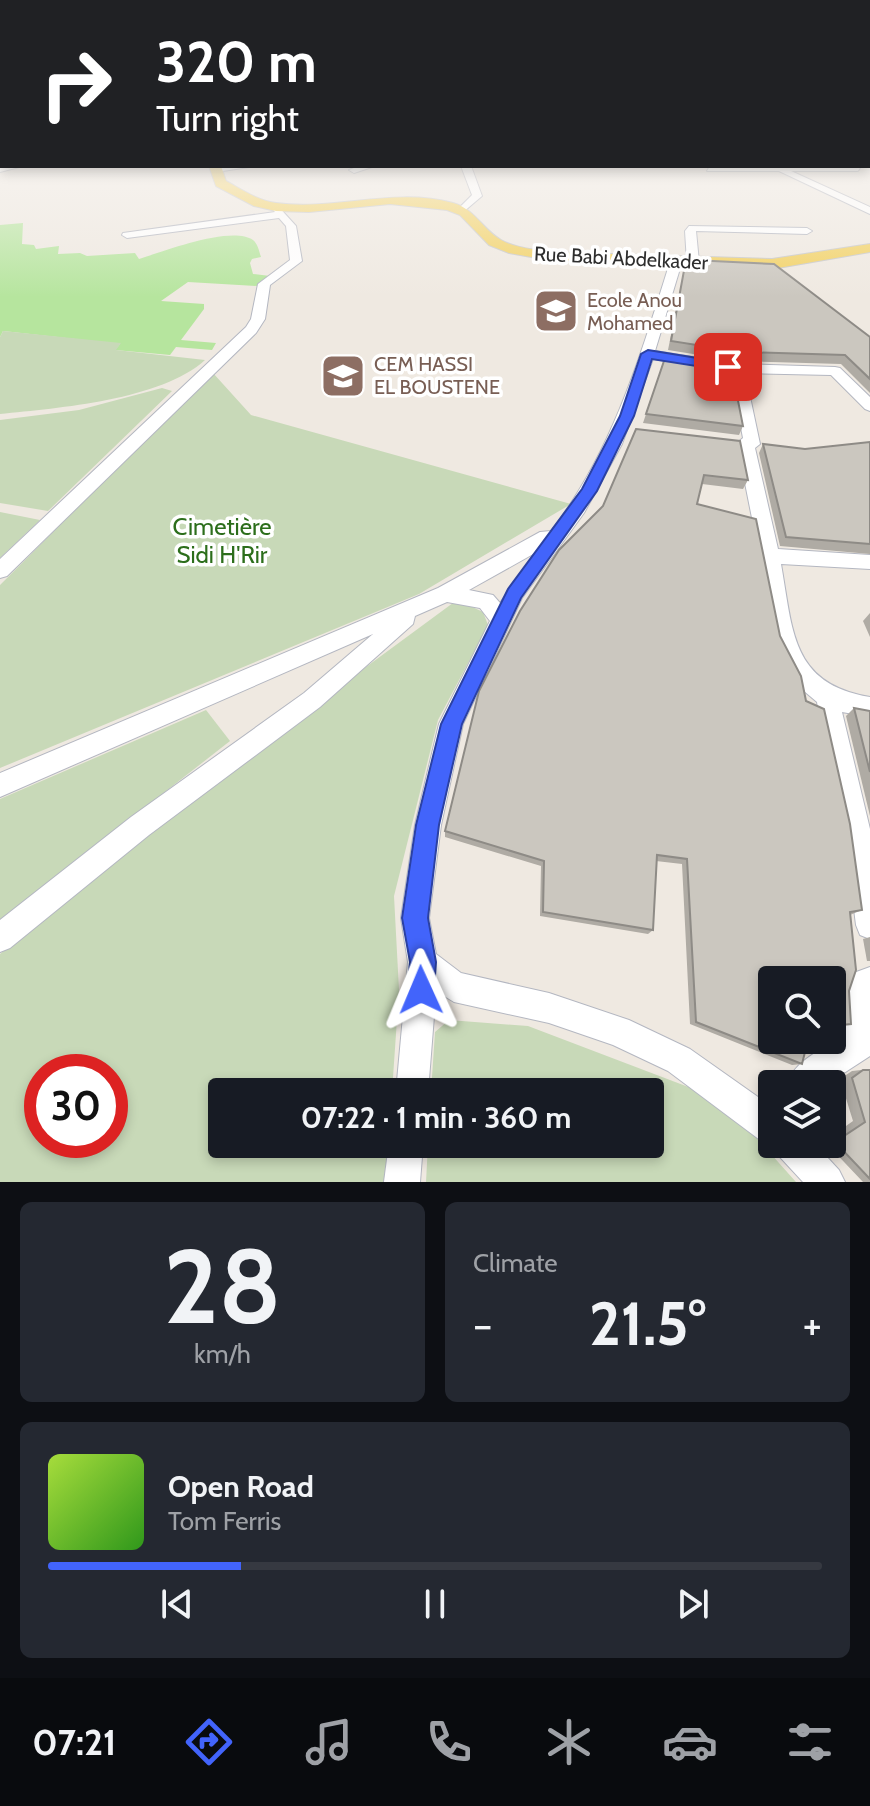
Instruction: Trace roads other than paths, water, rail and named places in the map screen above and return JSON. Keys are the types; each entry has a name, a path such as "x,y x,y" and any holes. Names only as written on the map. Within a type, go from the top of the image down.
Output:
{"main road":[{"path":"224,186 279,211 390,200 437,203 462,210"},
{"name":"Rue Babi Abdelkader","path":"462,210 494,242 522,252 772,264 870,248"}],"street":[{"path":"462,210 477,196 473,186"},
{"path":"815,186 870,211"},
{"path":"0,571 251,330 258,319 264,284 296,261 295,236 279,211 127,235"},
{"path":"413,1078 423,962 415,918 428,825 451,724 501,619 526,575 567,524 629,429 648,354 685,262 691,229 807,231"},
{"path":"747,230 758,245"},
{"path":"772,264 791,278"},
{"path":"648,354 737,368 835,371 870,406"},
{"path":"737,368 747,443 788,650 797,670 811,687 847,705 870,707"},
{"path":"0,785 445,594 526,551 567,524"},
{"path":"769,556 870,562"},
{"path":"445,594 486,601 501,619"},
{"path":"0,938 140,826 312,700 421,605"},
{"path":"828,698 839,760 857,829 870,925"},
{"path":"423,962 454,987 549,1008 618,1031 679,1060 758,1118"},
{"path":"818,1070 860,1044 857,994 859,986 870,982"},
{"path":"402,1182 405,1158"},
{"path":"804,1158 827,1182"}],"place":[{"name":"Ecole Anou Mohamed","path":"556,311"},
{"name":"CEM HASSI EL BOUSTENE","path":"343,376"}],"park label":[{"name":"Cimetière Sidi H'Rir","path":"222,540"}]}
